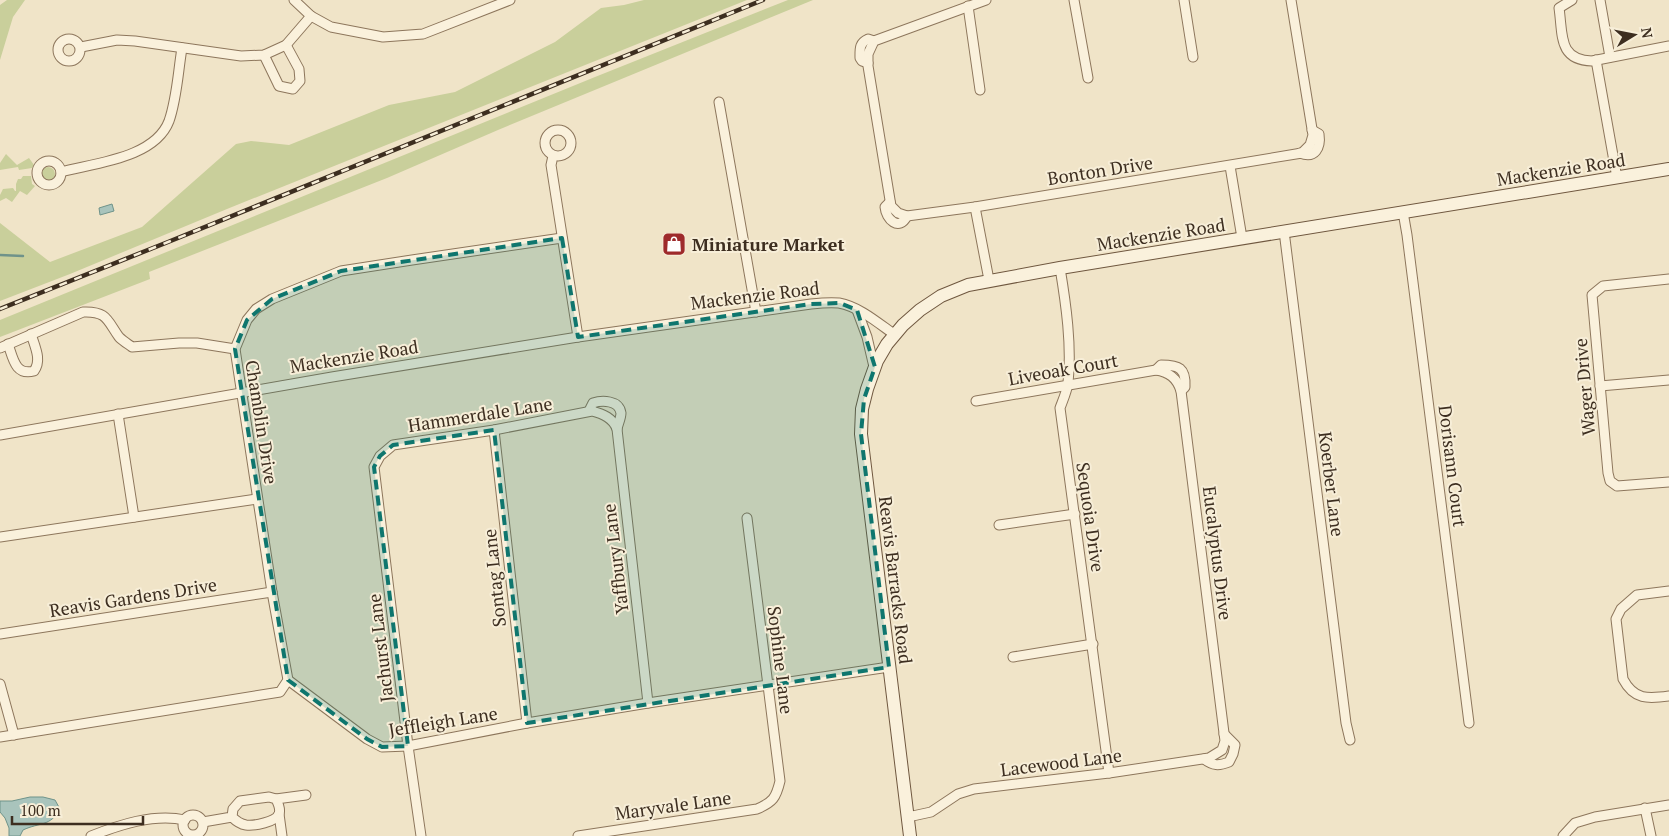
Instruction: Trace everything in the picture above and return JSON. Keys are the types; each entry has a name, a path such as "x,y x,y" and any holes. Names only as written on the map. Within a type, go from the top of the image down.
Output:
{"main road":[{"name":"Mackenzie Road","path":"894,335 920,310 941,296 989,280 1669,169"},
{"name":"Reavis Barracks Road","path":"894,335 882,352 864,399 860,434 910,836"}],"street":[{"path":"294,0 311,16 331,27 383,37 423,34 510,0"},
{"path":"980,90 968,6 986,0"},
{"path":"1074,0 1088,78"},
{"path":"1184,0 1193,57"},
{"name":"Bonton Drive","path":"968,6 874,41 868,54 890,202 891,206 903,215 976,207 1300,153 1310,145 1313,134 1292,0"},
{"path":"1572,0 1559,8 1564,48 1573,57 1582,60 1596,60 1669,46"},
{"path":"1600,0 1610,57"},
{"path":"81,47 117,40 241,56 264,55 286,45 311,16"},
{"path":"264,55 279,86 293,88 300,81 300,69 286,45"},
{"path":"61,172 136,153 158,139 168,123 172,110 182,48"},
{"path":"1596,60 1617,178"},
{"path":"719,102 756,312"},
{"path":"553,156 552,165 562,238 578,337"},
{"path":"1230,166 1242,238"},
{"path":"976,207 989,280"},
{"name":"Dorisann Court","path":"1403,212 1469,723"},
{"name":"Koerber Lane","path":"1284,232 1346,723 1350,740"},
{"name":"Chamblin Drive","path":"288,680 257,499 235,349 247,320 256,309 272,299 341,272 562,238"},
{"name":"Sequoia Drive","path":"1060,268 1069,358 1068,384 1060,408 1109,772"},
{"name":"Wager Drive","path":"1669,279 1603,286 1592,295 1610,481 1617,486 1669,482"},
{"name":"Mackenzie Road","path":"0,435 578,337 811,304 840,303 857,310 894,335"},
{"path":"857,310 875,367"},
{"path":"31,334 38,358 38,366 34,371 28,373 21,371 4,346 31,334 83,312 101,313 110,322 121,339 132,347 197,343 235,349"},
{"name":"Liveoak Court","path":"976,401 1156,370 1161,365 1176,365 1182,370 1186,378 1185,387 1181,392"},
{"name":"Eucalyptus Drive","path":"1156,370 1166,371 1175,378 1181,392 1225,741 1222,750"},
{"path":"1600,386 1669,380"},
{"name":"Hammerdale Lane","path":"589,411 593,403 602,400 612,402 619,407 621,414 617,429"},
{"name":"Hammerdale Lane","path":"380,456 393,445 494,430 589,411 606,415 616,425 617,429"},
{"path":"118,414 134,517"},
{"name":"Yaffbury Lane","path":"617,429 648,703"},
{"name":"Sontag Lane","path":"494,430 527,723"},
{"name":"Jachurst Lane","path":"380,456 374,467 420,836"},
{"path":"0,537 257,499"},
{"path":"999,525 1075,514"},
{"name":"Sophine Lane","path":"748,518 780,781 778,791 771,803"},
{"path":"1669,591 1637,595 1621,609 1616,619 1623,679 1632,692 1641,697 1669,696"},
{"name":"Reavis Gardens Drive","path":"0,634 272,592"},
{"path":"1013,657 1093,644"},
{"name":"Jeffleigh Lane","path":"288,680 367,739 382,747 408,746 527,723 648,703 889,667"},
{"path":"0,737 280,692 288,680"},
{"path":"0,684 14,735"},
{"name":"Eucalyptus Drive","path":"1204,759 1212,765 1221,765 1229,762 1235,745 1224,734"},
{"name":"Lacewood Lane","path":"908,817 931,812 958,794 969,790 1204,759 1212,757 1222,750"},
{"path":"232,818 234,809 240,801 306,795"},
{"path":"276,799 280,806 279,814 282,836"},
{"name":"Maryvale Lane","path":"578,836 757,809 771,803"},
{"path":"1563,836 1575,823 1581,821 1669,805"},
{"path":"1646,808 1651,836"},
{"path":"203,822 232,818 246,825 272,821 279,814"},
{"path":"91,836 114,827 152,820 184,820 194,815 200,817 203,822 201,832 196,835 186,832 184,820"}],"highlighted area":[{"path":"562,238 578,337 811,304 840,303 857,310 875,367 864,399 861,434 889,667 527,723 494,430 393,445 380,456 374,467 408,746 382,747 367,739 288,680 235,349 247,320 272,299 341,271"}],"green space":[{"path":"7,0 25,0 13,17 0,60 0,5"},
{"path":"644,0 747,0 0,301 0,223 50,262 142,227 236,144 251,141 289,145 389,105 455,92 555,42 601,8"},
{"path":"788,0 813,0 387,178 149,272 150,279 0,337 0,320"},
{"path":"6,154 17,165 29,158 34,165 32,168 19,170 18,167 0,170 0,163"},
{"path":"48,167 53,169 55,174 53,179 48,181 43,179 41,174 43,169"},
{"path":"23,176 31,176 32,184 35,186 27,195 20,191 12,202 6,198 0,201 3,189 13,188 16,191 18,179 21,179"}],"water":[{"path":"112,204 114,211 100,215 99,208"},
{"path":"30,797 43,797 55,800 60,809 52,819 23,830 20,836 9,836 9,828 0,812 0,801 12,801"}],"waterway":[{"path":"0,255 23,256"}],"railway":[{"path":"0,309 763,0"}],"place":[{"name":"Miniature Market","path":"674,244"}]}
